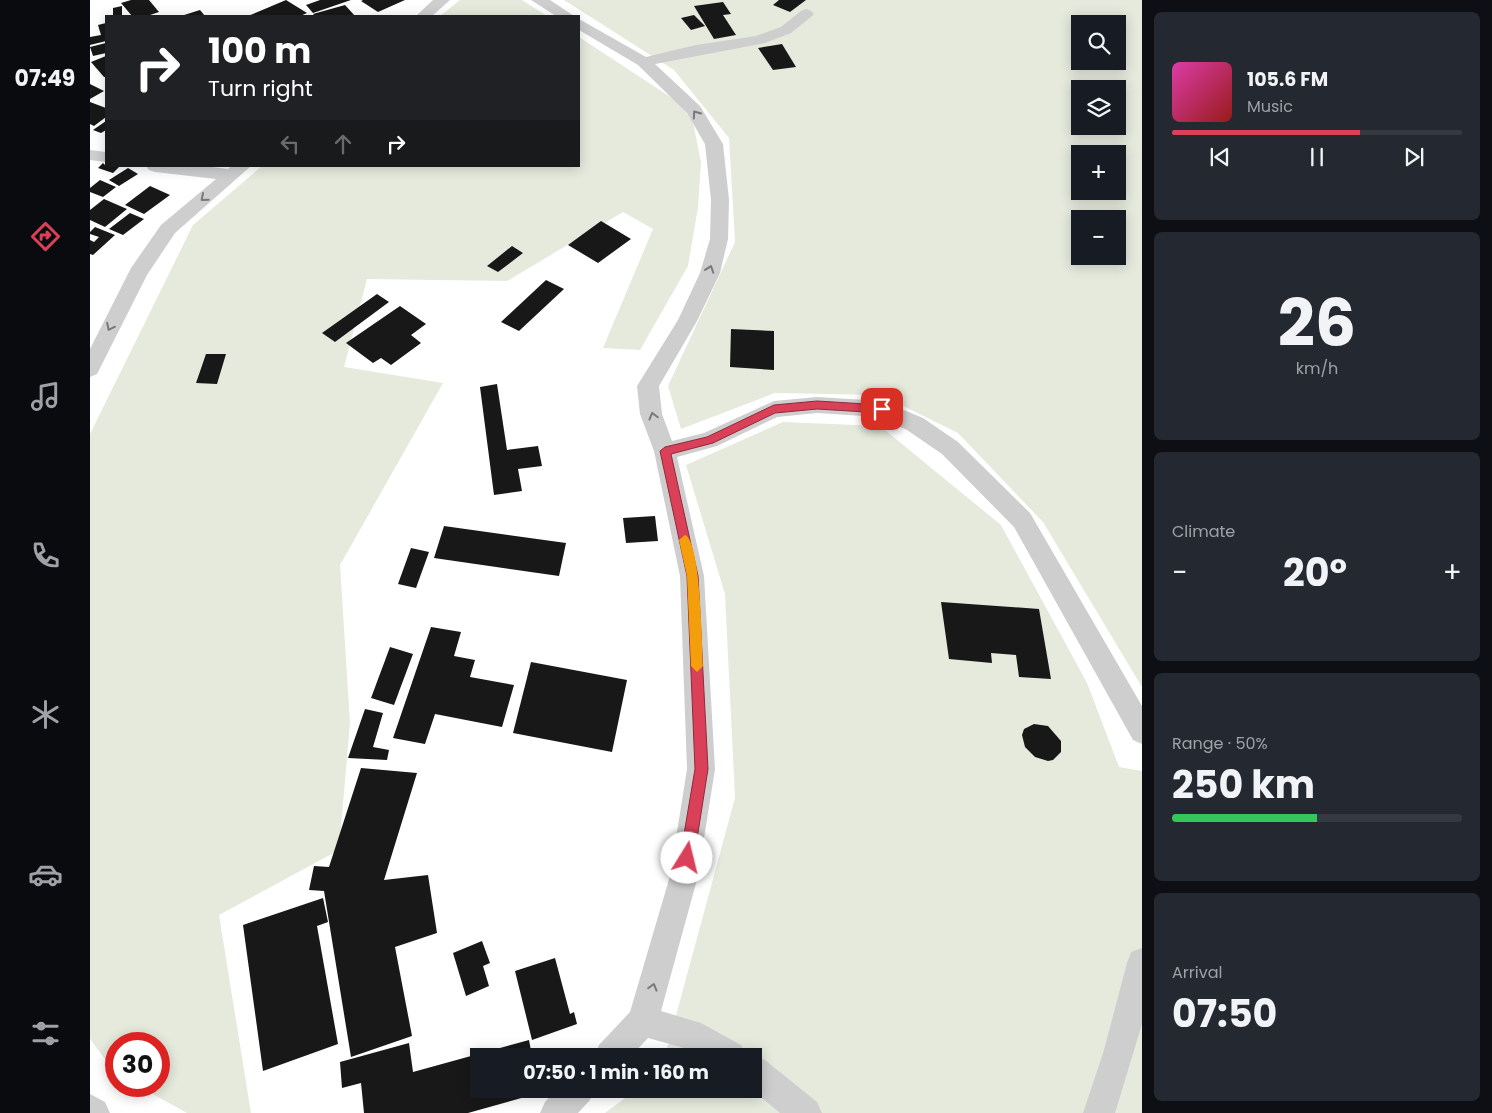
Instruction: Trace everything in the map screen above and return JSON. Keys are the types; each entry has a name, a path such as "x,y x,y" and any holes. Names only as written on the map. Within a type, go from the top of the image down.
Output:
{"street":[{"path":"424,15 442,0"},
{"path":"539,0 564,15"},
{"path":"644,62 696,50 759,40 786,30 806,14"},
{"path":"580,25 644,62 694,110 714,144 720,200 719,239 710,273 687,322 648,386 651,414 665,451 692,576 701,769 684,876 643,1021 618,1048"},
{"path":"90,155 105,157"},
{"path":"175,167 236,170"},
{"path":"90,369 138,273 168,229 236,170"},
{"path":"665,451 709,440 774,409 817,405 882,409 915,424 950,448 1022,520 1142,732"},
{"path":"1099,1113 1120,1050 1142,963"},
{"path":"643,1021 690,1034 715,1048"},
{"path":"762,1077 806,1113"},
{"path":"556,1113 570,1098"},
{"path":"90,1110 94,1113"}],"shaded area":[{"path":"460,0 522,0 545,15 441,15"},
{"path":"564,0 1142,0 1142,687 1043,522 958,433 881,395 775,393 681,429 668,386 735,242 729,138 674,70"},
{"path":"580,38 678,102 693,122 701,162 698,207 688,266 640,350 603,348 653,229 623,212 507,281 367,279 344,367 443,383 340,565 350,723 339,850 219,915 251,1113 187,1113 158,1097 170,1097 170,1032 105,1032 105,1059 90,1039 90,434 193,225 261,167 580,167"},
{"path":"783,422 880,426 1001,525 1087,683 1119,767 1142,771 1142,1113 605,1113 625,1098 762,1098 762,1048 667,1048 735,798 725,594 686,465"}],"building":[{"path":"131,0 149,0 159,12 150,15 131,15 121,3"},
{"path":"286,0 307,13 302,15 250,15"},
{"path":"320,0 351,0 313,13 306,5"},
{"path":"405,0 378,12 361,1"},
{"path":"779,0 806,0 790,12 773,5"},
{"path":"723,2 731,14 723,15 736,35 714,39 694,6"},
{"path":"345,5 354,15 314,15"},
{"path":"122,6 122,15 113,15 113,8"},
{"path":"200,10 204,15 184,15"},
{"path":"694,15 705,26 691,30 681,18"},
{"path":"105,23 105,41 90,45 90,37 101,35 98,25"},
{"path":"105,43 105,53 93,56 90,47"},
{"path":"782,44 796,67 773,70 758,48"},
{"path":"105,56 105,77 104,77 91,62"},
{"path":"90,84 104,91 90,99"},
{"path":"90,102 105,108 105,118 94,126 90,124"},
{"path":"105,122 105,131 101,133 93,130"},
{"path":"103,163 105,167 119,167 113,173 98,168"},
{"path":"128,168 138,174 119,186 109,180"},
{"path":"100,180 116,187 103,197 90,192 90,188"},
{"path":"150,186 170,195 144,214 125,205"},
{"path":"104,199 127,209 105,227 90,220 90,210"},
{"path":"130,213 144,219 123,235 109,229"},
{"path":"601,221 631,239 598,263 568,245"},
{"path":"95,227 115,235 93,255 90,254 90,240 94,242 99,237 90,234"},
{"path":"512,246 523,253 498,272 487,266"},
{"path":"546,280 564,289 519,331 501,322"},
{"path":"377,294 389,302 335,342 322,333"},
{"path":"400,306 426,324 411,335 421,343 391,365 381,358 373,363 346,343"},
{"path":"731,329 774,331 774,370 730,367"},
{"path":"206,354 226,354 217,384 196,383"},
{"path":"497,384 507,450 538,446 542,466 518,469 522,491 494,495 480,387"},
{"path":"655,516 658,541 626,543 623,518"},
{"path":"444,526 566,543 559,576 434,558"},
{"path":"411,548 429,552 416,588 398,584"},
{"path":"941,602 1039,609 1051,679 1019,677 1016,655 991,653 992,663 949,659"},
{"path":"431,627 461,632 454,656 475,660 470,677 514,685 502,727 435,714 425,744 393,738"},
{"path":"390,647 413,654 394,705 371,698"},
{"path":"531,662 627,680 612,752 513,733"},
{"path":"365,709 383,713 373,747 389,750 387,760 348,758"},
{"path":"1034,724 1048,726 1061,741 1061,752 1053,760 1048,761 1035,757 1025,747 1022,735 1024,729"},
{"path":"361,768 417,773 384,880 428,875 437,933 395,947 412,1036 351,1057 324,891 309,890 314,866 329,867"},
{"path":"323,898 328,922 317,926 338,1044 263,1071 243,925"},
{"path":"482,941 490,963 483,966 489,986 466,996 453,953"},
{"path":"555,958 570,1014 574,1012 577,1024 532,1040 515,971"},
{"path":"529,1040 530,1048 500,1048"},
{"path":"409,1043 413,1072 470,1056 470,1098 521,1098 468,1113 364,1113 361,1083 342,1088 340,1062"}],"slow traffic":[{"path":"685,540 692,576 697,666"}],"route":[{"path":"687,858 701,769 692,576 665,451 709,440 774,409 817,405 882,409"}]}
